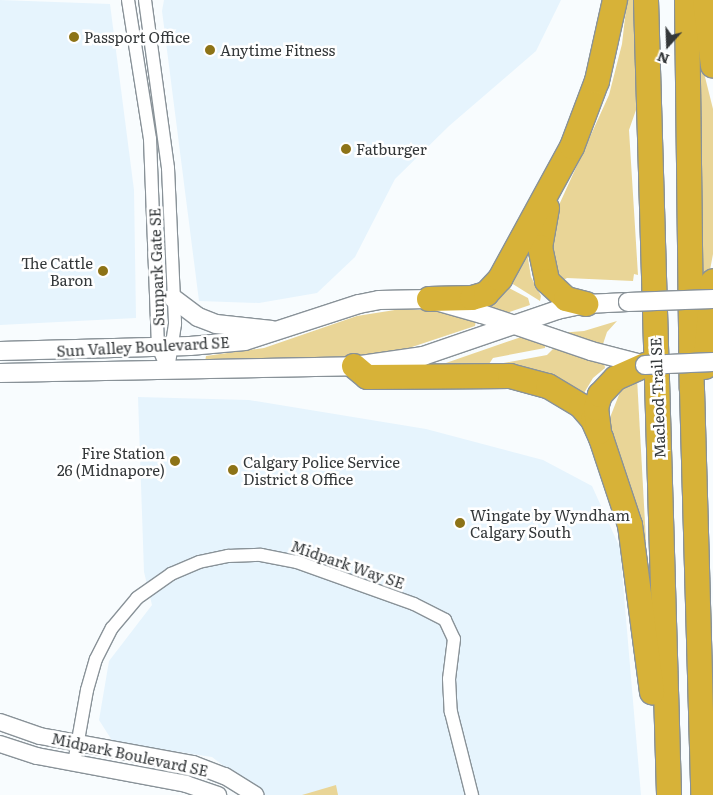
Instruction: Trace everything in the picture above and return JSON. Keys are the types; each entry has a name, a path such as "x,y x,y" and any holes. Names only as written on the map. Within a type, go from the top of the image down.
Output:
{"highway":[{"path":"429,299 472,298 494,287 572,147 597,81 615,0"},
{"name":"Macleod Trail SE","path":"646,0 669,795"},
{"path":"687,0 696,528 703,795"},
{"path":"705,0 713,66"},
{"path":"556,178 541,235 543,270 547,281 558,295 586,304"},
{"path":"696,528 713,281"},
{"path":"601,438 596,418 600,395 616,378 645,365"},
{"path":"354,366 367,377 490,374 527,380 567,396 581,406 593,420 623,499 635,547 664,795"}],"main road":[{"path":"174,299 198,317 216,324 283,331"},
{"name":"Sun Valley Boulevard SE","path":"0,351 166,346 245,341 283,331 359,304 429,299 645,365 713,362"},
{"name":"Sun Valley Boulevard SE","path":"0,373 354,366 423,356 516,326 557,310 586,304 713,299"}],"street":[{"name":"Sunpark Gate SE","path":"128,0 150,139 168,370"},
{"name":"Sunpark Gate SE","path":"145,0 167,160 174,299 166,346"},
{"name":"Midpark Way SE","path":"74,763 96,658 112,628 137,598 171,574 199,562 228,556 275,557 414,604 445,620 454,639 449,679 451,712 472,795"},
{"name":"Midpark Boulevard SE","path":"0,722 40,736 193,764 225,776 256,795"},
{"name":"Midpark Boulevard SE","path":"0,744 74,763 169,780 218,795"}],"shaded area":[{"path":"0,0 110,4 134,190 136,318 0,325"},
{"path":"164,0 561,0 536,51 449,126 395,179 355,257 317,293 259,303 199,301 162,11"},
{"path":"627,0 635,0 636,110 629,130 638,275 634,274 633,281 567,278 560,282 550,254 554,216 609,95 622,44"},
{"path":"697,45 713,109 713,254 708,281 696,281"},
{"path":"527,252 531,277 541,296 540,301 508,281"},
{"path":"505,286 528,298 530,305 504,314 486,308 486,303"},
{"path":"401,309 442,311 476,320 475,326 406,349 361,357 205,362 206,356 264,348 357,316"},
{"path":"617,321 607,332 603,344 559,333 584,331"},
{"path":"524,336 545,343 545,348 493,358 487,367 444,370 443,364"},
{"path":"555,347 604,362 605,368 593,378 584,393 578,394 493,365 547,355"},
{"path":"637,378 646,541 644,542 610,430 611,415 624,382"},
{"path":"138,397 249,400 426,429 543,460 592,486 620,548 641,795 262,795 212,757 113,742 99,720 109,661 152,605 144,572"},
{"path":"336,785 338,795 302,795"}],"place":[{"name":"Passport Office","path":"74,37"},
{"name":"Anytime Fitness","path":"210,50"},
{"name":"Fatburger","path":"346,149"},
{"name":"The Cattle Baron","path":"103,271"},
{"name":"Fire Station 26 (Midnapore)","path":"175,461"},
{"name":"Calgary Police Service District 8 Office","path":"233,470"},
{"name":"Wingate by Wyndham Calgary South","path":"460,523"}]}
